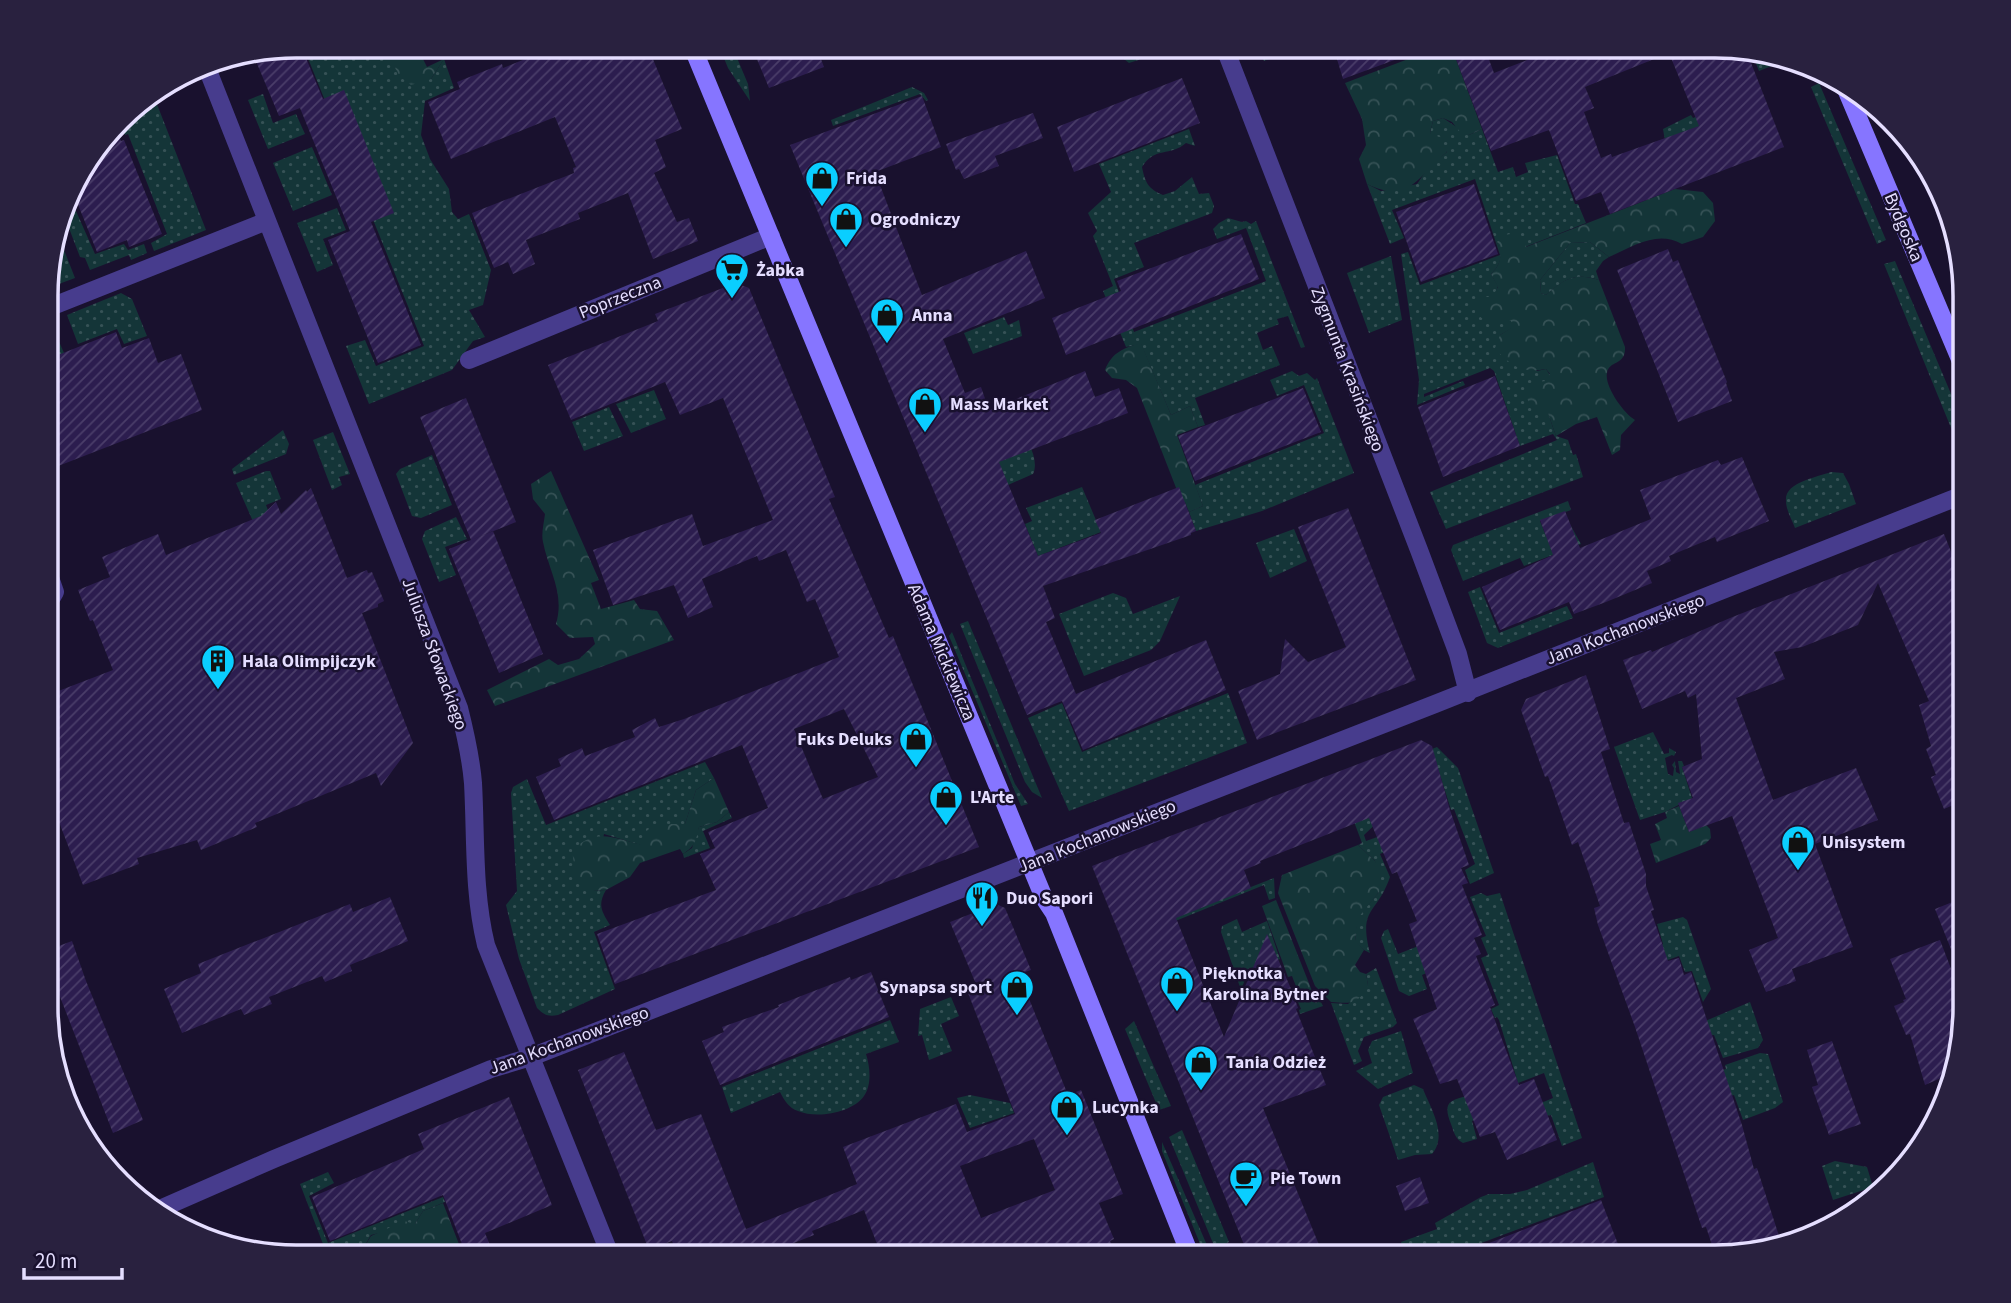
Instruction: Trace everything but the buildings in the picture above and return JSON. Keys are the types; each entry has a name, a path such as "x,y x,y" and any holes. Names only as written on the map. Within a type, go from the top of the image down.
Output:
{"street":[{"name":"Adama Mickiewicza","path":"697,58 1044,898 1054,913 1186,1245"},
{"name":"Zygmunta Krasińskiego","path":"1229,58 1419,550 1460,661 1468,692"},
{"name":"Juliusza Słowackiego","path":"209,74 459,708 473,781 478,915 486,945 606,1245"},
{"name":"Bydgoska","path":"1851,100 1953,343"},
{"path":"58,304 267,222"},
{"name":"Poprzeczna","path":"469,360 771,236"},
{"name":"Jana Kochanowskiego","path":"165,1206 274,1158 491,1069 531,1057 1468,692 1953,499"}],"green space":[{"path":"308,58 397,58 431,79 444,59 454,88 425,101 421,135 430,159 449,189 452,212 458,219 469,214 491,270 483,305 469,310 485,337 473,341 452,370 369,404 346,346 365,340 376,366 424,346"},
{"path":"391,58 422,58 427,67 444,59 431,79 411,85 398,75"},
{"path":"724,58 737,58 748,84 750,101"},
{"path":"1123,58 1144,58 1129,63"},
{"path":"1411,58 1455,58 1482,129 1469,135 1461,133 1452,122 1443,118 1433,121 1430,133 1440,137 1447,152 1413,184 1394,191 1382,190 1367,184 1359,159 1366,145 1362,119 1345,83"},
{"path":"1755,62 1774,65 1759,71"},
{"path":"1819,83 1886,240 1877,244 1811,87"},
{"path":"912,87 924,93 928,100 920,94 833,126 831,120"},
{"path":"263,94 273,123 296,114 305,134 268,149 248,100"},
{"path":"157,103 206,230 154,251 151,243 167,234 128,134 125,135 123,131 127,127"},
{"path":"1706,113 1714,133 1665,141 1663,129 1691,115 1693,118"},
{"path":"1443,118 1469,135 1482,129 1498,172 1513,167 1516,177 1528,172 1525,163 1557,155 1575,204 1578,204 1586,223 1525,247 1497,242 1500,255 1475,179 1392,210 1404,238 1390,244 1367,184 1381,191 1417,184 1430,165 1447,152 1430,133 1433,121"},
{"path":"1189,129 1195,146 1186,143 1174,150 1152,156 1142,167 1144,177 1151,187 1163,195 1175,191 1192,177 1199,194 1209,193 1214,206 1212,213 1134,243 1144,267 1114,279 1134,332 1266,281 1246,228 1217,239 1213,229 1228,218 1251,224 1256,221 1305,347 1301,348 1288,316 1277,319 1279,324 1257,333 1263,350 1272,346 1280,365 1195,398 1205,425 1198,427 1190,406 1171,415 1141,344 1126,347 1103,291 1113,286 1093,236 1097,231 1088,213 1111,192 1099,164"},
{"path":"312,147 332,195 293,211 273,163"},
{"path":"1675,189 1703,192 1713,203 1715,221 1703,237 1682,244 1673,240 1655,239 1636,244 1609,257 1590,242 1570,243 1540,280 1541,293 1546,295 1570,278 1599,280 1625,347 1623,357 1608,369 1607,379 1616,399 1635,420 1621,435 1620,450 1612,455 1597,417 1576,424 1556,436 1548,413 1533,411 1526,396 1536,382 1546,381 1550,374 1546,369 1517,367 1495,348 1500,335 1511,328 1511,321 1486,321 1475,313 1477,297 1492,297 1498,287 1491,274 1500,259 1497,242 1505,235 1520,233 1526,247"},
{"path":"337,208 346,230 323,239 333,265 317,272 297,223"},
{"path":"76,211 95,254 124,244 128,250 144,244 147,253 131,260 129,255 90,270 85,258 80,257 68,227"},
{"path":"1590,242 1609,257 1596,271 1599,280 1570,278 1546,295 1541,293 1540,280 1570,243"},
{"path":"63,248 75,278 59,284"},
{"path":"1408,252 1420,285 1500,255 1491,274 1498,286 1486,321 1511,321 1512,328 1500,335 1537,371 1546,369 1550,375 1545,397 1551,422 1556,436 1568,440 1573,455 1576,454 1583,477 1446,529 1430,492 1557,440 1553,434 1520,446 1494,371 1490,368 1424,394 1424,397 1463,381 1465,385 1417,405 1419,380 1401,254"},
{"path":"1391,256 1402,320 1369,333 1347,273"},
{"path":"1895,261 1953,399 1953,433 1884,264"},
{"path":"121,293 132,299 147,336 124,344 117,329 78,344 67,315"},
{"path":"1004,317 1008,325 1019,320 1022,336 973,354 964,333"},
{"path":"58,339 64,353 58,355"},
{"path":"1141,343 1171,415 1190,406 1198,427 1177,435 1203,506 1189,512 1185,502 1182,503 1137,388 1126,380 1112,378 1105,370 1119,352"},
{"path":"1292,371 1299,376 1307,373 1315,380 1317,378 1354,473 1262,511 1196,531 1189,512 1203,506 1195,485 1324,433 1304,385 1277,396 1270,380"},
{"path":"654,390 666,419 631,433 616,404"},
{"path":"609,407 623,436 584,451 572,422"},
{"path":"1020,425 1031,449 1035,468 1033,474 1008,485 994,452"},
{"path":"283,430 289,444 286,454 234,475 232,469"},
{"path":"333,432 350,474 339,477 342,485 332,490 313,440"},
{"path":"432,455 452,505 421,518 412,516 396,474 400,469"},
{"path":"270,471 281,499 266,505 301,597 267,553 236,483"},
{"path":"551,471 599,580 591,583 601,609 634,600 640,609 657,611 674,640 495,706 487,690 549,659 558,665 579,659 595,644 593,637 570,638 556,624 559,602 542,539 545,514 533,499 531,484"},
{"path":"1831,472 1843,473 1856,504 1795,528 1786,501 1790,489 1803,481"},
{"path":"1082,487 1101,532 1038,556 1025,524 1032,521 1026,508"},
{"path":"1568,501 1571,510 1540,521 1546,536 1571,526 1581,544 1524,566 1520,558 1463,581 1451,550 1453,545"},
{"path":"456,517 467,539 445,547 456,575 439,582 422,539 425,531"},
{"path":"1294,529 1307,561 1270,578 1256,543"},
{"path":"1480,587 1499,633 1567,606 1573,618 1498,648 1487,643 1468,592"},
{"path":"1113,593 1126,598 1133,614 1180,596 1160,641 1151,650 1084,676 1059,614"},
{"path":"968,621 1042,798 1032,792 1025,782 960,624"},
{"path":"952,632 1015,784 1028,804 1021,806 949,636"},
{"path":"1228,693 1247,743 1069,811 1028,718 1062,703 1082,752"},
{"path":"1653,732 1664,754 1669,753 1669,748 1676,752 1674,756 1665,758 1668,774 1673,776 1672,765 1675,761 1676,772 1680,774 1678,761 1682,761 1692,798 1665,812 1640,820 1614,747"},
{"path":"1437,747 1458,768 1494,873 1470,884 1465,870 1475,864 1454,809 1451,810 1432,749"},
{"path":"705,762 714,778 696,790 685,824 644,846 604,834 593,891 606,890 602,908 610,925 594,932 615,989 558,1015 544,1014 537,1008 519,959 506,905 517,891 511,793 513,787 527,779 546,825"},
{"path":"714,778 729,812 717,822 699,827 694,843 683,854 680,849 640,863 630,877 606,890 593,891 576,875 572,851 581,843 606,836 643,845 643,834 655,824 685,824 696,790"},
{"path":"1679,806 1689,832 1706,825 1710,829 1711,838 1705,844 1656,863 1650,844 1661,840 1655,824 1667,818 1665,812"},
{"path":"729,812 732,818 703,831 710,848 684,858 683,854 692,848 699,827 717,822"},
{"path":"1386,814 1364,835 1366,841 1400,829 1405,843 1380,854 1390,877 1368,919 1366,927 1370,953 1355,941 1357,918 1379,892 1375,861 1358,845 1362,843 1353,819"},
{"path":"1358,845 1375,861 1381,874 1379,892 1358,918 1355,940 1364,950 1355,965 1360,972 1366,974 1368,985 1354,1001 1331,1002 1315,986 1278,893 1282,875"},
{"path":"1274,878 1275,898 1269,900 1264,885 1173,922 1161,922"},
{"path":"1481,893 1487,896 1500,893 1582,1138 1562,1146 1551,1115 1546,1116 1541,1103 1553,1098 1544,1073 1518,1083 1499,1020 1491,1009 1499,1005 1481,958 1488,955 1481,938 1486,936 1470,897"},
{"path":"1276,900 1316,1001 1320,1000 1323,1006 1300,1014 1301,1009 1293,991 1297,989 1292,976 1288,977 1262,906"},
{"path":"1683,917 1687,920 1711,989 1703,1002 1692,971 1685,972 1679,956 1662,962 1656,948 1663,944 1657,924"},
{"path":"1237,919 1242,932 1267,921 1280,959 1248,972 1241,990 1221,932 1222,926"},
{"path":"1388,929 1398,954 1421,945 1433,970 1422,975 1427,989 1409,996 1399,991 1381,938"},
{"path":"1376,968 1397,1023 1393,1027 1364,1037 1358,1051 1362,1061 1354,1065 1331,1003 1348,1004 1368,985 1366,974"},
{"path":"951,997 959,1016 941,1024 952,1051 929,1060 922,1035 918,1036 920,1009"},
{"path":"1750,1002 1763,1040 1758,1048 1723,1058 1714,1035 1707,1036 1703,1022"},
{"path":"890,1020 899,1042 866,1054 868,1086 864,1096 851,1107 834,1113 806,1113 792,1108 780,1092 731,1113 722,1087"},
{"path":"1134,1021 1171,1106 1159,1110 1125,1029"},
{"path":"1401,1031 1413,1073 1378,1089 1356,1071 1372,1063 1368,1050 1372,1041"},
{"path":"1760,1053 1768,1054 1783,1102 1775,1108 1743,1120 1734,1095 1728,1097 1719,1071 1726,1069 1725,1065"},
{"path":"1414,1085 1423,1089 1434,1113 1438,1130 1437,1147 1432,1154 1398,1160 1379,1105 1383,1097"},
{"path":"1479,1092 1487,1115 1472,1121 1477,1139 1463,1143 1455,1135 1448,1115 1449,1104 1453,1100"},
{"path":"970,1095 1010,1103 1014,1113 970,1128 957,1098"},
{"path":"1182,1130 1229,1242 1214,1245 1169,1137"},
{"path":"1162,1142 1207,1245 1201,1245 1162,1151"},
{"path":"1835,1161 1867,1167 1873,1186 1833,1200 1822,1166"},
{"path":"1593,1162 1604,1197 1476,1245 1402,1245 1401,1242 1437,1229 1435,1223 1481,1197 1527,1190"},
{"path":"328,1172 334,1183 309,1196 328,1243 443,1197 445,1202 423,1211 415,1224 371,1235 365,1245 323,1245 300,1184"},
{"path":"443,1203 459,1245 365,1245 371,1236 404,1221 415,1224 423,1211"}],"place":[{"name":"Frida","path":"822,208"},
{"name":"Ogrodniczy","path":"846,249"},
{"name":"Żabka","path":"732,300"},
{"name":"Anna","path":"887,345"},
{"name":"Mass Market","path":"925,434"},
{"name":"Hala Olimpijczyk","path":"218,691"},
{"name":"Fuks Deluks","path":"916,769"},
{"name":"L'Arte","path":"946,827"},
{"name":"Unisystem","path":"1798,872"},
{"name":"Duo Sapori","path":"982,928"},
{"name":"Pięknotka Karolina Bytner","path":"1177,1013"},
{"name":"Synapsa sport","path":"1017,1017"},
{"name":"Tania Odzież","path":"1201,1092"},
{"name":"Lucynka","path":"1067,1137"},
{"name":"Pie Town","path":"1246,1208"}]}
